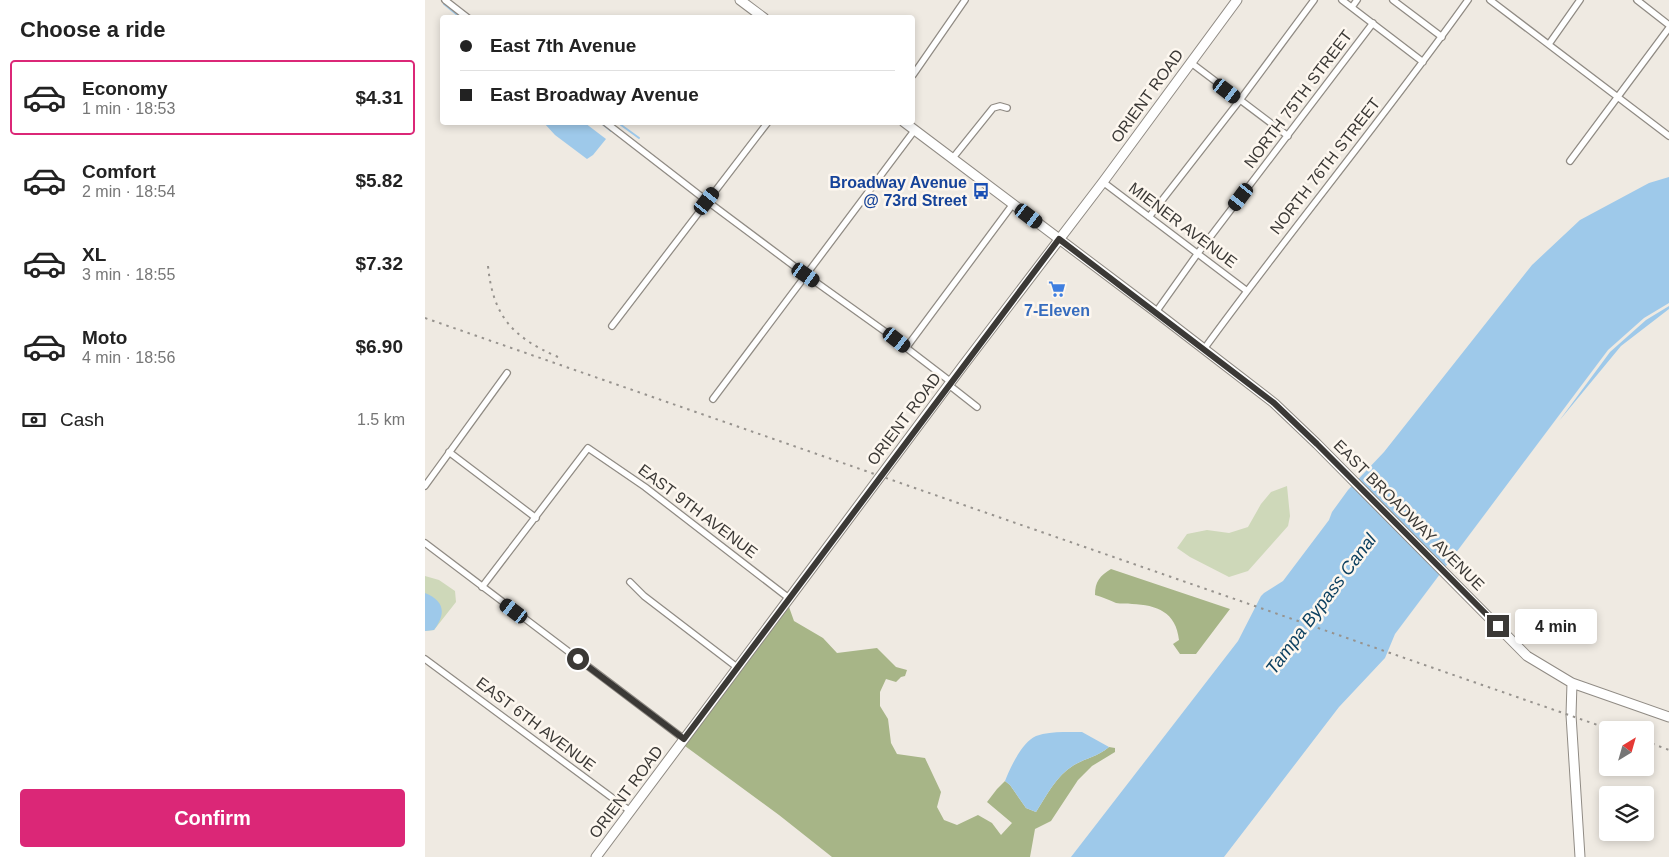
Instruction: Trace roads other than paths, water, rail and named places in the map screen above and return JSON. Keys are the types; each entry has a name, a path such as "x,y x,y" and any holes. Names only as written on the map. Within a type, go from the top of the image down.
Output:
{"main road":[{"path":"740,0 760,15"},
{"name":"ORIENT ROAD","path":"596,857 950,383 1103,182 1237,0"},
{"name":"EAST BROADWAY AVENUE","path":"908,125 1274,403 1527,656 1572,684 1669,717"},
{"path":"1572,684 1571,716 1579,857"}],"street":[{"path":"445,0 463,15"},
{"path":"915,72 965,0"},
{"path":"1149,217 1240,100 1314,0"},
{"path":"1342,0 1423,62"},
{"name":"NORTH 75TH STREET","path":"1352,7 1357,0"},
{"path":"1393,0 1442,37"},
{"name":"NORTH 76TH STREET","path":"1204,349 1442,37 1468,0"},
{"path":"1490,0 1669,136"},
{"path":"1549,44 1580,0"},
{"path":"1570,161 1619,97 1669,26 1637,0"},
{"name":"NORTH 75TH STREET","path":"1156,312 1373,23"},
{"path":"1190,62 1288,136"},
{"path":"952,159 993,108 1000,106 1007,108"},
{"path":"609,125 707,201 906,348 977,407"},
{"path":"612,326 766,125"},
{"path":"713,399 915,131"},
{"name":"MIENER AVENUE","path":"1103,182 1247,291"},
{"path":"906,348 1013,204"},
{"path":"425,486 507,373"},
{"name":"EAST 9TH AVENUE","path":"536,518 589,448 645,487 790,598"},
{"path":"449,452 536,518 483,587"},
{"path":"425,543 684,739"},
{"path":"630,582 644,596 738,668"},
{"name":"EAST 6TH AVENUE","path":"425,659 630,812"}],"water":[{"path":"546,125 588,125 606,139 593,155 587,159 555,135"},
{"name":"Tampa Bypass Canal","path":"1669,177 1669,303 1644,318 1608,350 1395,634 1385,658 1339,707 1224,857 1071,857 1238,641 1261,596 1283,581 1329,520 1332,512 1348,490 1384,452 1532,265 1580,220 1649,183"},
{"path":"1669,306 1669,309 1621,346 1559,421 1610,352 1646,320"},
{"path":"425,593 437,600 441,608 442,613 434,630 425,631"},
{"path":"1082,732 1109,747 1068,769 1052,786 1036,812 1026,808 1005,781 1021,749 1031,739 1043,734"}],"waterway":[{"path":"444,4 457,15"},
{"path":"604,125 611,131"},
{"path":"621,125 639,138"}],"railway":[{"path":"488,266 495,298 500,311 508,323 528,341 558,357"},
{"path":"425,318 1599,725"},
{"path":"1654,744 1669,750"}],"place":[{"name":"Broadway Avenue @ 73rd Street","path":"981,191"},
{"name":"7-Eleven","path":"1057,289"}]}
